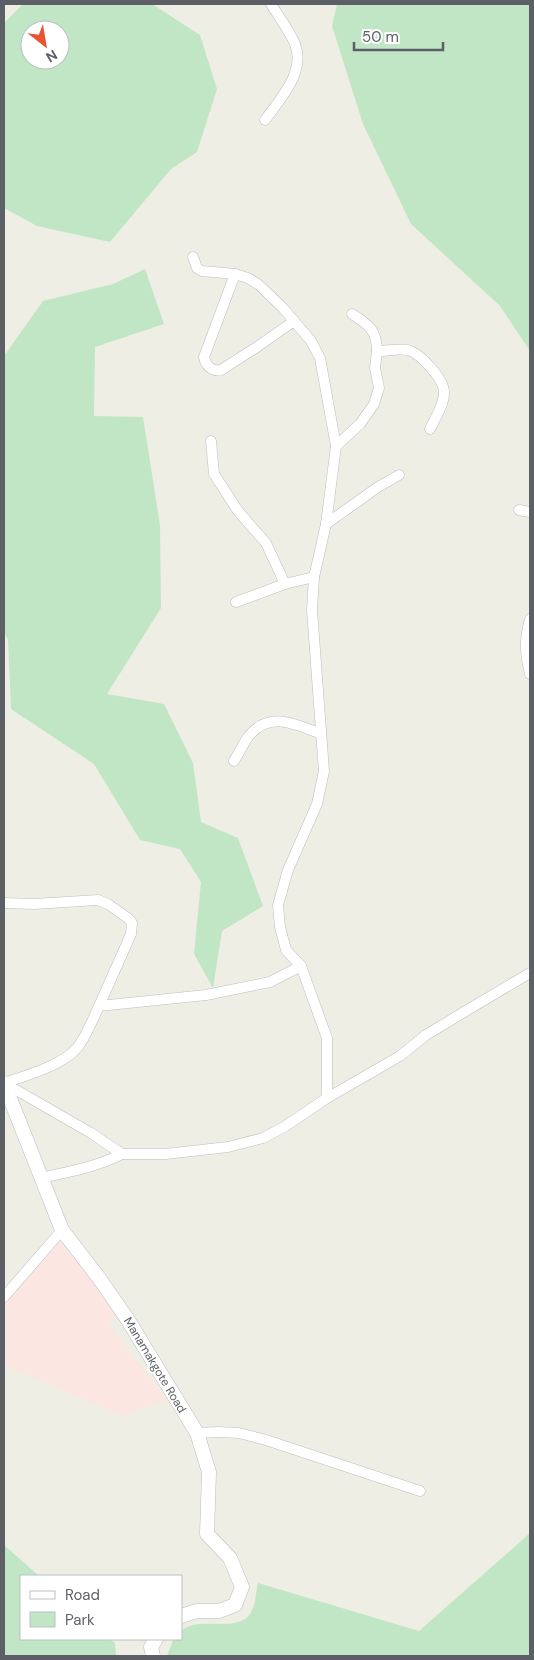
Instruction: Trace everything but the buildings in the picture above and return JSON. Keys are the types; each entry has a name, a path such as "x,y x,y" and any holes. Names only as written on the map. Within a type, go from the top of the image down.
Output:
{"street":[{"path":"265,120 287,89 297,65 295,45 272,4"},
{"path":"193,257 197,268 202,271 235,274 248,278 259,285 311,340 320,358 336,446 326,524 314,577 312,610 324,771 316,804 288,870 278,905 280,927 286,950 301,966 326,1038 327,1098"},
{"path":"235,274 204,357 205,362 212,369 216,371 221,370 294,321"},
{"path":"336,446 360,424 374,404 379,388 375,368 377,340 367,324 352,314"},
{"path":"377,351 408,350 420,356 442,383 445,391 443,401 430,429"},
{"path":"211,441 214,474 238,511 266,544 285,584"},
{"path":"326,524 378,487 399,475"},
{"path":"519,510 530,512"},
{"path":"236,602 285,584 314,577"},
{"path":"530,619 526,635 526,658 530,674"},
{"path":"234,761 249,736 257,728 268,722 292,723 321,734"},
{"path":"4,903 34,904 98,900 108,904 132,923 131,934 99,1006 77,1048 68,1055 32,1074 4,1083"},
{"path":"99,1006 206,996 270,982 301,966"},
{"path":"40,1178 85,1169 104,1163 122,1154 165,1154 228,1147 263,1138 400,1056 426,1035 485,998 530,973"},
{"path":"4,1083 91,1133 122,1154"},
{"name":"Manamakgote Road","path":"4,1083 62,1230 128,1320 197,1433 209,1472 206,1534 230,1558 242,1587 235,1605 219,1611 196,1611 182,1616"},
{"path":"4,1297 62,1230"},
{"path":"197,1433 239,1433 266,1440 420,1491"},
{"path":"154,1656 151,1647 155,1640"}],"shaded area":[{"path":"55,1238 102,1290 117,1314 108,1323 166,1400 123,1416 4,1365 4,1297"}],"green space":[{"path":"23,4 152,4 200,35 217,89 197,152 171,169 110,242 37,226 4,208 4,23"},
{"path":"337,4 530,4 530,351 500,306 411,224 363,124 332,26"},
{"path":"145,269 164,324 95,347 94,416 143,417 160,525 161,608 107,694 164,704 193,763 201,822 238,838 263,906 222,931 213,988 194,954 201,882 180,849 140,840 94,764 11,709 8,640 4,632 4,356 43,301 113,284"},
{"path":"530,1533 530,1656 167,1656 173,1640 182,1640 182,1630 189,1626 198,1624 229,1624 247,1618 253,1607 258,1583 419,1631"},
{"path":"4,1545 38,1575 20,1575 20,1640 111,1640 115,1643 116,1656 4,1656"}]}
